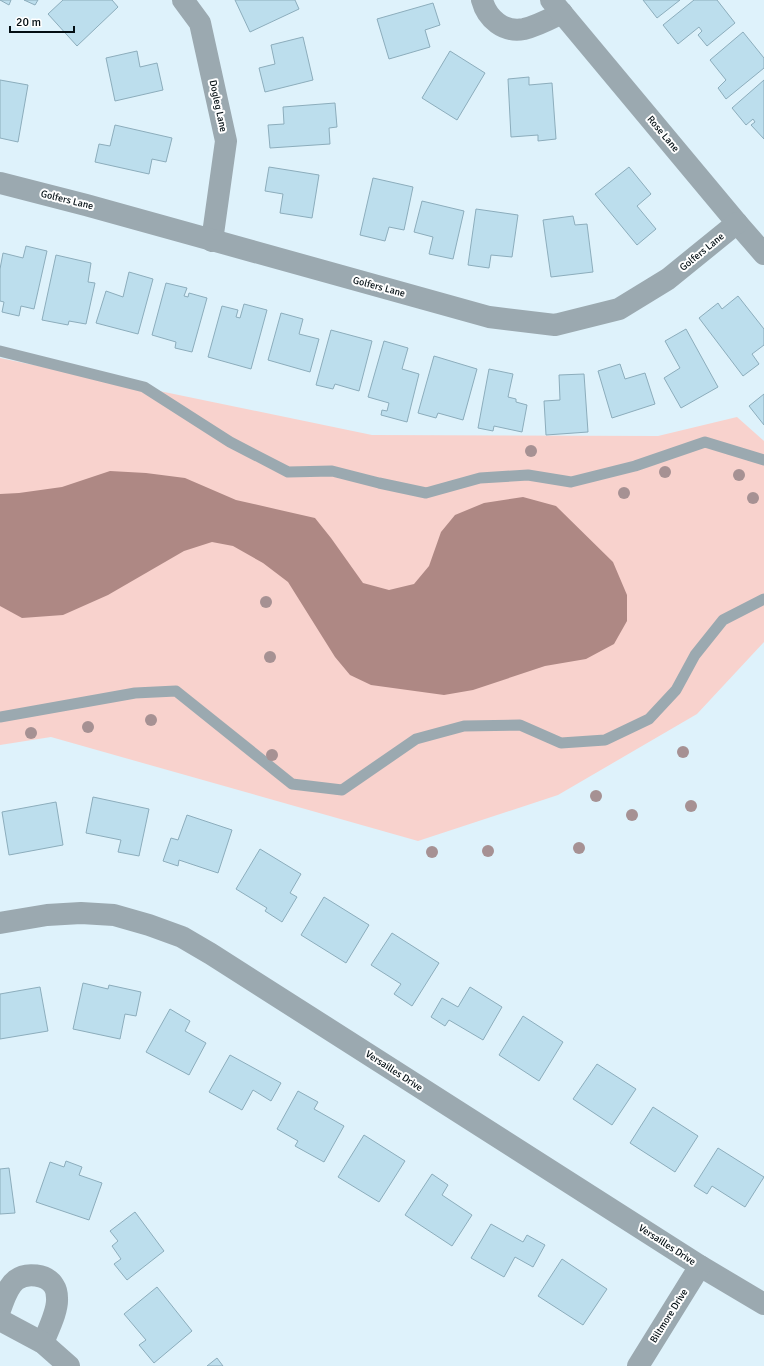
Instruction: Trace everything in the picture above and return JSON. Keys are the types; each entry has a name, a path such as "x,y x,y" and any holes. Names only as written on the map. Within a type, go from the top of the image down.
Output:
{"street":[{"name":"Dogleg Lane","path":"183,0 200,23 226,141 212,241"},
{"name":"Rose Lane","path":"482,0 491,17 498,23 515,29 524,29 533,26 557,7 764,254"},
{"name":"Golfers Lane","path":"0,183 86,205 489,317 554,325 619,310 668,279 737,223"},
{"name":"Versailles Drive","path":"0,923 47,915 81,913 114,915 149,925 182,937 218,958 700,1266 764,1304"},
{"name":"Biltmore Drive","path":"638,1366 700,1266"},
{"path":"0,1310 8,1289 15,1280 26,1274 40,1276 49,1280 55,1287 57,1299 56,1310 43,1343"},
{"path":"0,1320 43,1343 69,1366"}],"lane":[{"path":"0,352 144,387 230,442 288,472 332,471 426,493 480,478 528,476 571,482 635,466 705,442 764,460"},
{"path":"0,717 135,693 176,691 292,784 342,790 416,739 464,726 520,725 561,743 605,740 649,718 676,690 694,655 723,620 764,599"}],"shaded area":[{"path":"0,358 372,435 658,436 737,417 764,441 764,642 697,714 558,795 418,841 51,737 0,745"},
{"path":"110,471 146,473 185,478 236,500 315,518 363,583 389,590 414,584 429,566 441,532 455,515 484,503 523,497 556,506 613,562 627,595 627,621 614,644 586,659 545,666 473,690 444,695 371,685 350,675 335,657 288,582 263,563 233,546 212,542 184,551 108,595 63,615 22,618 0,606 0,494 62,487"}],"building":[{"path":"0,0 11,0 9,5"},
{"path":"24,0 38,0 35,5"},
{"path":"63,0 112,0 118,7 77,46 48,14"},
{"path":"235,0 295,0 299,9 250,32"},
{"path":"643,0 680,0 657,18"},
{"path":"694,0 717,0 735,23 707,46 698,35 702,31 699,27 678,44 663,25"},
{"path":"433,3 440,25 425,30 430,47 389,59 377,19"},
{"path":"743,32 764,58 764,68 726,99 718,88 726,80 710,60"},
{"path":"303,37 313,80 265,92 259,68 275,64 271,45"},
{"path":"137,51 140,67 157,63 163,90 115,101 106,58"},
{"path":"450,51 485,73 457,120 422,98"},
{"path":"529,77 529,85 552,83 556,139 538,141 538,135 511,137 508,79"},
{"path":"0,80 28,85 18,142 0,138"},
{"path":"764,80 764,139 751,125 755,122 753,119 746,125 732,108"},
{"path":"335,103 337,127 329,128 330,144 270,148 268,125 284,124 283,107"},
{"path":"115,125 172,138 166,162 152,159 149,174 95,162 99,144 110,146"},
{"path":"269,167 319,175 312,218 280,213 283,194 265,191"},
{"path":"629,167 651,194 637,206 656,229 637,245 595,194"},
{"path":"373,178 413,187 404,230 389,227 385,241 360,235"},
{"path":"422,201 464,211 453,259 429,254 433,237 414,232"},
{"path":"476,209 518,215 512,257 491,255 489,268 468,265"},
{"path":"573,216 575,225 587,224 593,272 551,277 543,220"},
{"path":"26,246 47,251 34,309 21,306 19,316 2,312 4,302 0,301 0,269 3,253 23,258"},
{"path":"56,255 91,263 88,282 95,283 86,324 69,321 68,325 42,320"},
{"path":"129,272 153,279 138,334 96,323 106,291 123,297"},
{"path":"166,283 187,288 184,296 188,297 189,293 207,298 192,352 175,348 176,342 152,335"},
{"path":"738,296 764,329 764,345 752,354 759,364 743,376 699,318 718,303 722,309"},
{"path":"244,304 267,310 251,369 208,357 222,306 238,310 236,317 240,318"},
{"path":"281,313 303,319 299,334 319,339 310,372 268,360"},
{"path":"686,329 718,387 681,408 664,378 680,368 665,341"},
{"path":"331,330 372,341 359,391 335,384 333,389 316,385"},
{"path":"384,341 408,348 402,369 419,374 407,422 381,415 382,410 387,411 389,403 368,397"},
{"path":"434,356 477,369 463,420 438,413 436,418 418,413"},
{"path":"620,364 625,379 645,373 655,404 612,418 598,371"},
{"path":"489,369 513,374 508,397 516,399 516,402 527,405 522,432 494,426 493,431 478,428"},
{"path":"584,374 588,432 546,435 544,401 560,400 559,375"},
{"path":"764,394 764,425 749,406"},
{"path":"93,797 149,809 139,856 118,852 121,840 86,833"},
{"path":"56,802 63,845 9,855 2,812"},
{"path":"187,815 232,830 218,873 179,860 178,866 163,861 171,838 178,840"},
{"path":"260,849 301,874 290,893 297,897 282,922 265,911 267,908 236,889"},
{"path":"324,897 369,925 346,963 301,935"},
{"path":"392,933 439,963 412,1006 394,994 401,984 371,965"},
{"path":"83,983 108,989 109,985 141,992 136,1016 125,1014 120,1039 73,1029"},
{"path":"40,987 48,1031 0,1039 0,994"},
{"path":"470,987 502,1007 483,1040 449,1020 445,1026 431,1017 442,998 458,1007"},
{"path":"170,1009 190,1021 185,1031 206,1043 189,1075 146,1052"},
{"path":"523,1016 563,1042 539,1081 499,1055"},
{"path":"230,1055 281,1083 271,1101 253,1090 242,1110 209,1092"},
{"path":"597,1064 636,1089 612,1125 573,1099"},
{"path":"298,1091 318,1102 314,1109 344,1126 324,1162 295,1146 298,1141 277,1129"},
{"path":"653,1107 698,1136 675,1172 630,1143"},
{"path":"364,1135 405,1161 379,1202 338,1177"},
{"path":"718,1148 764,1177 745,1207 712,1186 707,1194 694,1186"},
{"path":"66,1161 82,1167 79,1175 102,1183 89,1220 36,1202 50,1162 64,1167"},
{"path":"9,1168 15,1213 0,1214 0,1169"},
{"path":"432,1174 448,1185 442,1195 472,1215 452,1246 405,1215"},
{"path":"135,1212 164,1251 127,1280 114,1264 121,1259 112,1246 118,1241 110,1231"},
{"path":"491,1224 523,1242 527,1235 545,1245 533,1267 515,1257 504,1277 471,1258"},
{"path":"562,1259 607,1289 583,1325 538,1296"},
{"path":"157,1287 192,1331 154,1363 139,1345 146,1340 124,1314"},
{"path":"217,1358 223,1366 207,1366"}]}
